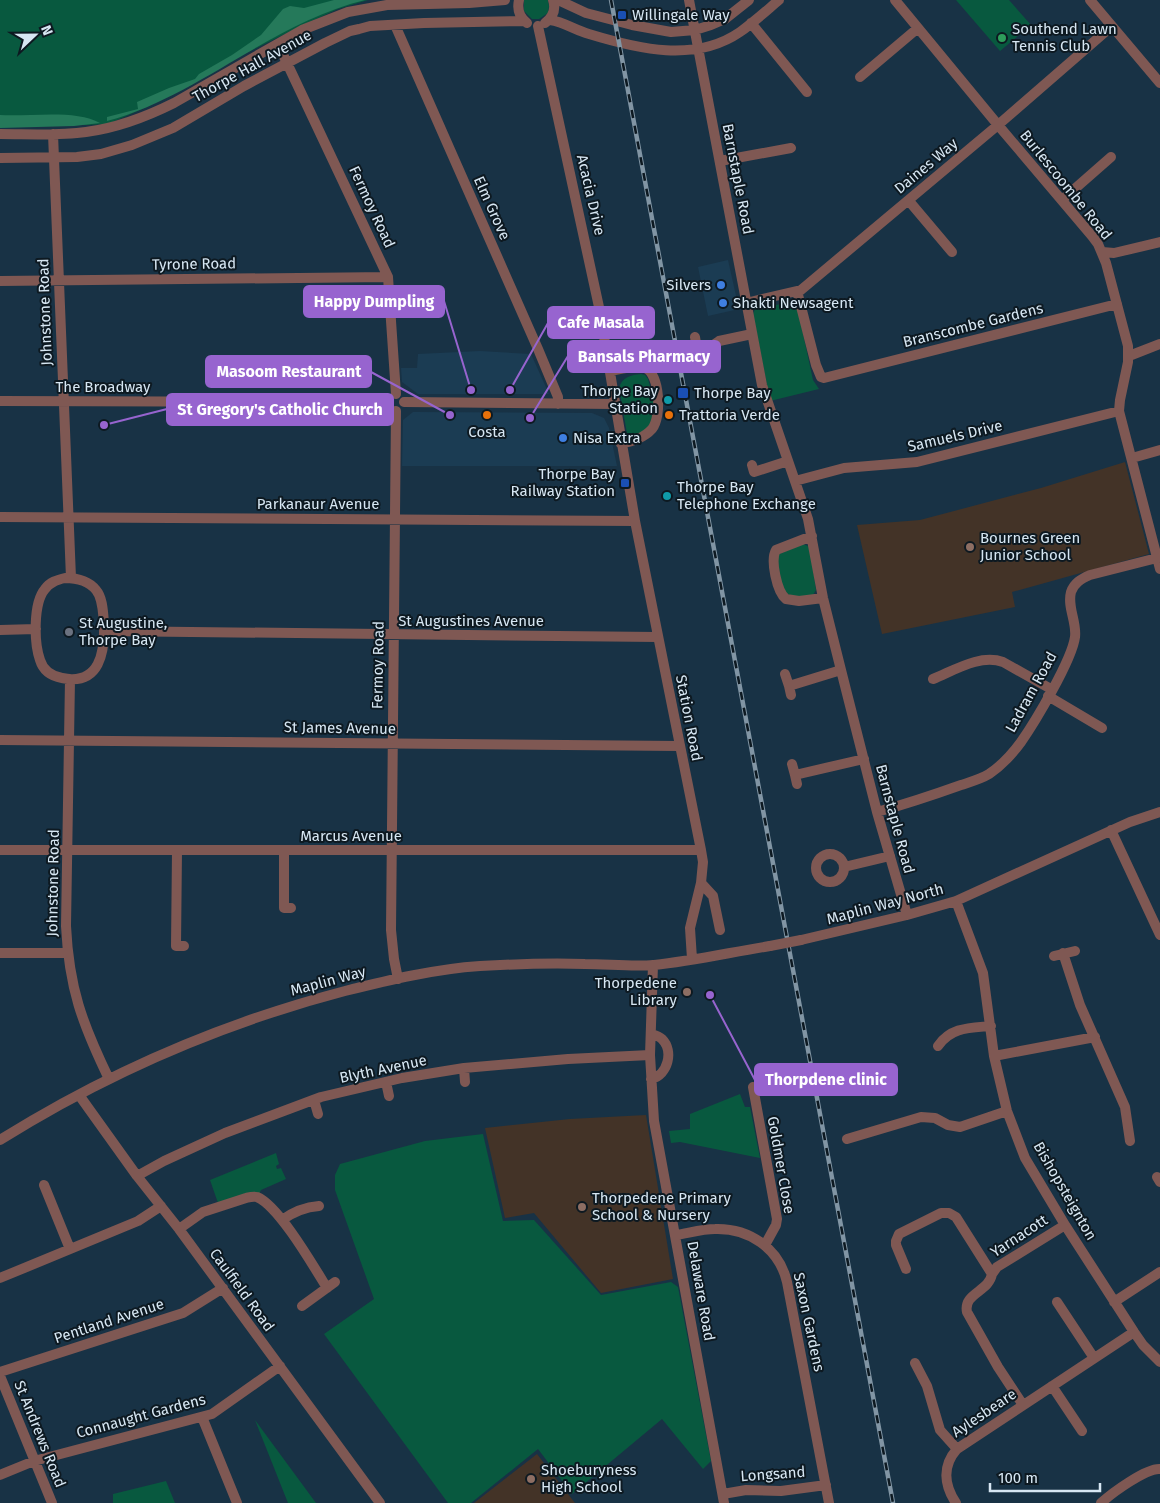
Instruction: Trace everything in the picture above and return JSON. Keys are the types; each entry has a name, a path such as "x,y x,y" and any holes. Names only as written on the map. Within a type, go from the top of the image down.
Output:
{"street":[{"name":"Thorpe Hall Avenue","path":"0,134 85,133 123,125 154,113 321,22 355,11 387,5 505,0"},
{"path":"519,0 518,9 520,16 524,21 538,26 550,20 558,21 588,34 656,49 675,51 698,49 717,44 741,32 779,0"},
{"path":"550,20 554,10 553,0"},
{"path":"558,0 586,13 632,25 672,32 695,30 711,25 725,19 749,0"},
{"path":"689,0 695,30"},
{"name":"Burlescoombe Road","path":"895,0 1092,236 1102,252 1128,346 1129,356 1120,400 1120,411 1157,546 1157,558 1160,569"},
{"path":"1090,0 1160,83"},
{"name":"Thorpe Hall Avenue","path":"0,158 77,157 100,154 151,138 173,128 288,63 350,31 370,26 424,22 524,21"},
{"path":"751,23 808,92"},
{"name":"Elm Grove","path":"395,24 538,350 558,397 558,404"},
{"name":"Acacia Drive","path":"538,26 589,255 642,560"},
{"name":"Daines Way","path":"746,303 805,288 1112,26"},
{"path":"860,77 918,28"},
{"name":"Barnstaple Road","path":"695,30 763,392 795,481 812,536 823,598 841,670 907,915"},
{"name":"Fermoy Road","path":"278,44 388,276 396,394"},
{"name":"Johnstone Road","path":"53,134 71,578"},
{"path":"720,161 791,148"},
{"path":"1062,200 1111,157"},
{"path":"909,201 952,252"},
{"path":"1102,252 1114,253 1160,242"},
{"name":"Tyrone Road","path":"0,281 388,276"},
{"name":"Branscombe Gardens","path":"798,291 818,372 824,378 1117,304"},
{"path":"706,350 719,341 752,334"},
{"path":"695,337 696,343 712,355 714,365"},
{"path":"1129,356 1160,344"},
{"path":"610,371 636,367 644,367 650,370 659,401 659,411 654,427 638,439 622,444"},
{"path":"396,394 402,396 404,402 401,410 396,411 389,408 387,402 389,397 396,394"},
{"name":"The Broadway","path":"0,401 387,402"},
{"path":"404,402 614,404"},
{"name":"Fermoy Road","path":"396,411 391,930 398,979"},
{"name":"Samuels Drive","path":"795,481 851,467 917,462 1120,411"},
{"path":"1132,458 1160,450"},
{"path":"754,472 788,461"},
{"name":"Parkanaur Avenue","path":"0,517 635,520"},
{"path":"812,536 776,550 773,556 775,568 780,593 786,600 800,601 823,598"},
{"name":"Ladram Road","path":"878,812 932,796 989,774 1018,746 1050,692 1072,649 1075,627 1070,594 1074,586 1079,580 1090,575 1157,558"},
{"name":"Station Road","path":"642,560 703,862 702,883 690,928 692,959"},
{"path":"71,578 84,581 98,591 102,603 104,631 102,652 98,666 83,678 56,677 44,668 39,658 36,630 39,600 45,588 57,580 71,578"},
{"path":"0,630 36,630"},
{"name":"St Augustines Avenue","path":"104,631 658,637"},
{"path":"933,679 980,661 996,659 1004,662 1102,728"},
{"path":"785,674 790,690 841,670"},
{"name":"Johnstone Road","path":"70,679 67,953 80,1015 109,1079"},
{"name":"St James Avenue","path":"0,740 679,746"},
{"name":"Barnstaple Road","path":"794,774 864,759"},
{"name":"Maplin Way North","path":"692,959 801,940 907,915 956,901 1111,830 1160,812"},
{"path":"1111,830 1158,922 1160,935"},
{"name":"Marcus Avenue","path":"0,850 701,850"},
{"path":"175,946 177,850"},
{"path":"283,908 284,851"},
{"path":"844,867 890,856"},
{"path":"702,883 713,896 720,930"},
{"name":"Bishopsteignton","path":"956,901 983,973 994,1056 1007,1111 1025,1158 1114,1302 1134,1332 1160,1362"},
{"path":"1074,951 1058,954 1125,1107 1130,1141"},
{"path":"0,953 67,953"},
{"name":"Maplin Way","path":"0,1140 46,1112 109,1079 181,1046 257,1017 335,994 398,979 480,966 562,963 653,965 692,959"},
{"name":"Delaware Road","path":"653,965 650,1055 654,1121 723,1498"},
{"path":"938,1046 944,1038 956,1031 991,1026"},
{"path":"651,1034 662,1039 667,1049 667,1065 665,1070 658,1078 652,1080"},
{"path":"994,1056 1095,1037"},
{"name":"Blyth Avenue","path":"138,1176 164,1161 225,1133 314,1100 402,1078 464,1068 568,1059 650,1055"},
{"path":"464,1068 465,1082"},
{"path":"386,1082 389,1096"},
{"name":"Goldmer Close","path":"753,1087 751,1101 777,1219 764,1245"},
{"name":"Caulfield Road","path":"79,1095 380,1503"},
{"path":"314,1100 318,1114"},
{"path":"847,1139 922,1117 935,1118 948,1125 960,1127 1007,1111"},
{"path":"44,1185 70,1249"},
{"path":"179,1229 204,1212 252,1196 264,1201 282,1220 331,1285 302,1306"},
{"path":"282,1220 288,1215 312,1205"},
{"path":"0,1278 138,1221 161,1206"},
{"name":"Yarnacott","path":"906,1269 896,1245 899,1234 936,1214 945,1212 956,1217 992,1274"},
{"name":"Yarnacott","path":"1023,1405 967,1312 966,1303 988,1285 997,1267 1065,1225"},
{"name":"Saxon Gardens","path":"676,1235 724,1229 747,1234 774,1254 785,1274 829,1503"},
{"path":"1114,1302 1160,1272"},
{"name":"Pentland Avenue","path":"0,1372 183,1313 223,1288"},
{"path":"1057,1302 1094,1358"},
{"name":"Aylesbeare","path":"956,1503 948,1490 946,1475 948,1463 957,1449 1134,1332"},
{"path":"915,1364 926,1386 940,1430 957,1449"},
{"name":"Connaught Gardens","path":"0,1475 34,1461 212,1414 280,1366"},
{"name":"St Andrews Road","path":"0,1376 52,1503"},
{"path":"1052,1386 1082,1431"},
{"path":"202,1417 237,1503"},
{"path":"1101,1503 1146,1472 1160,1469"},
{"name":"Longsand","path":"723,1498 746,1490 782,1491 826,1485"}],"shaded area":[{"path":"728,260 739,309 708,316 698,267"},
{"path":"480,351 531,354 549,394 418,394 402,382 401,368 417,368 418,354"},
{"path":"413,412 592,413 604,418 609,428 617,466 402,466 403,420"},
{"name":"Bournes Green Junior School","path":"1125,462 1149,554 1012,592 1015,607 882,634 857,525 920,520 1041,488"},
{"name":"Thorpedene Primary School & Nursery","path":"646,1115 673,1279 601,1293 534,1213 505,1218 485,1128 570,1119"},
{"name":"Shoeburyness High School","path":"537,1454 575,1503 474,1503"}],"green space":[{"path":"0,0 368,0 338,9 303,25 224,64 149,106 108,124 0,126"},
{"path":"334,0 365,0 331,11 298,25 173,95 141,110 107,121 107,117 138,109 137,102 195,79 199,74 261,35 283,9 290,6 304,8"},
{"path":"524,0 548,0 548,13 539,19 532,19 524,11"},
{"name":"Southend Lawn Tennis Club","path":"956,0 1009,0 1031,25 1000,51"},
{"path":"51,114 78,116 100,123 74,126 0,128 0,115"},
{"path":"796,301 813,380 819,389 770,401 753,314 755,309"},
{"path":"645,375 648,379 656,407 648,431 628,439 619,388 622,381 627,377"},
{"path":"803,544 810,547 816,590 813,595 792,598 782,588 777,555"},
{"path":"740,1094 745,1107 750,1107 760,1158 680,1142 671,1143 669,1131 690,1129 690,1114"},
{"path":"483,1134 503,1221 534,1220 601,1295 671,1282 678,1287 711,1461 703,1469 662,1419 572,1494 538,1449 471,1503 448,1503 324,1334 374,1299 335,1190 335,1175 340,1164 425,1141"},
{"path":"276,1153 279,1164 276,1166 277,1169 281,1168 286,1179 261,1190 259,1194 218,1203 210,1180"},
{"path":"255,1420 316,1503 288,1503"},
{"path":"166,1481 175,1503 113,1503 113,1494"}],"railway":[{"path":"611,0 893,1503"}],"place":[{"name":"Willingale Way","path":"622,15"},
{"name":"Southend Lawn Tennis Club","path":"1002,38"},
{"name":"Silvers","path":"721,285"},
{"name":"Shakti Newsagent","path":"723,303"},
{"name":"Happy Dumpling","path":"471,390"},
{"name":"Cafe Masala","path":"510,390"},
{"name":"Thorpe Bay","path":"683,393"},
{"name":"Thorpe Bay Station","path":"668,400"},
{"name":"Masoom Restaurant","path":"450,415"},
{"name":"Costa","path":"487,415"},
{"name":"Trattoria Verde","path":"669,415"},
{"name":"Bansals Pharmacy","path":"530,418"},
{"name":"St Gregory's Catholic Church","path":"104,425"},
{"name":"Nisa Extra","path":"563,438"},
{"name":"Thorpe Bay Railway Station","path":"625,483"},
{"name":"Thorpe Bay Telephone Exchange","path":"667,496"},
{"name":"Bournes Green Junior School","path":"970,547"},
{"name":"St Augustine, Thorpe Bay","path":"69,632"},
{"name":"Thorpedene Library","path":"687,992"},
{"name":"Thorpdene clinic","path":"710,995"},
{"name":"Thorpedene Primary School & Nursery","path":"582,1207"},
{"name":"Shoeburyness High School","path":"531,1479"}]}
